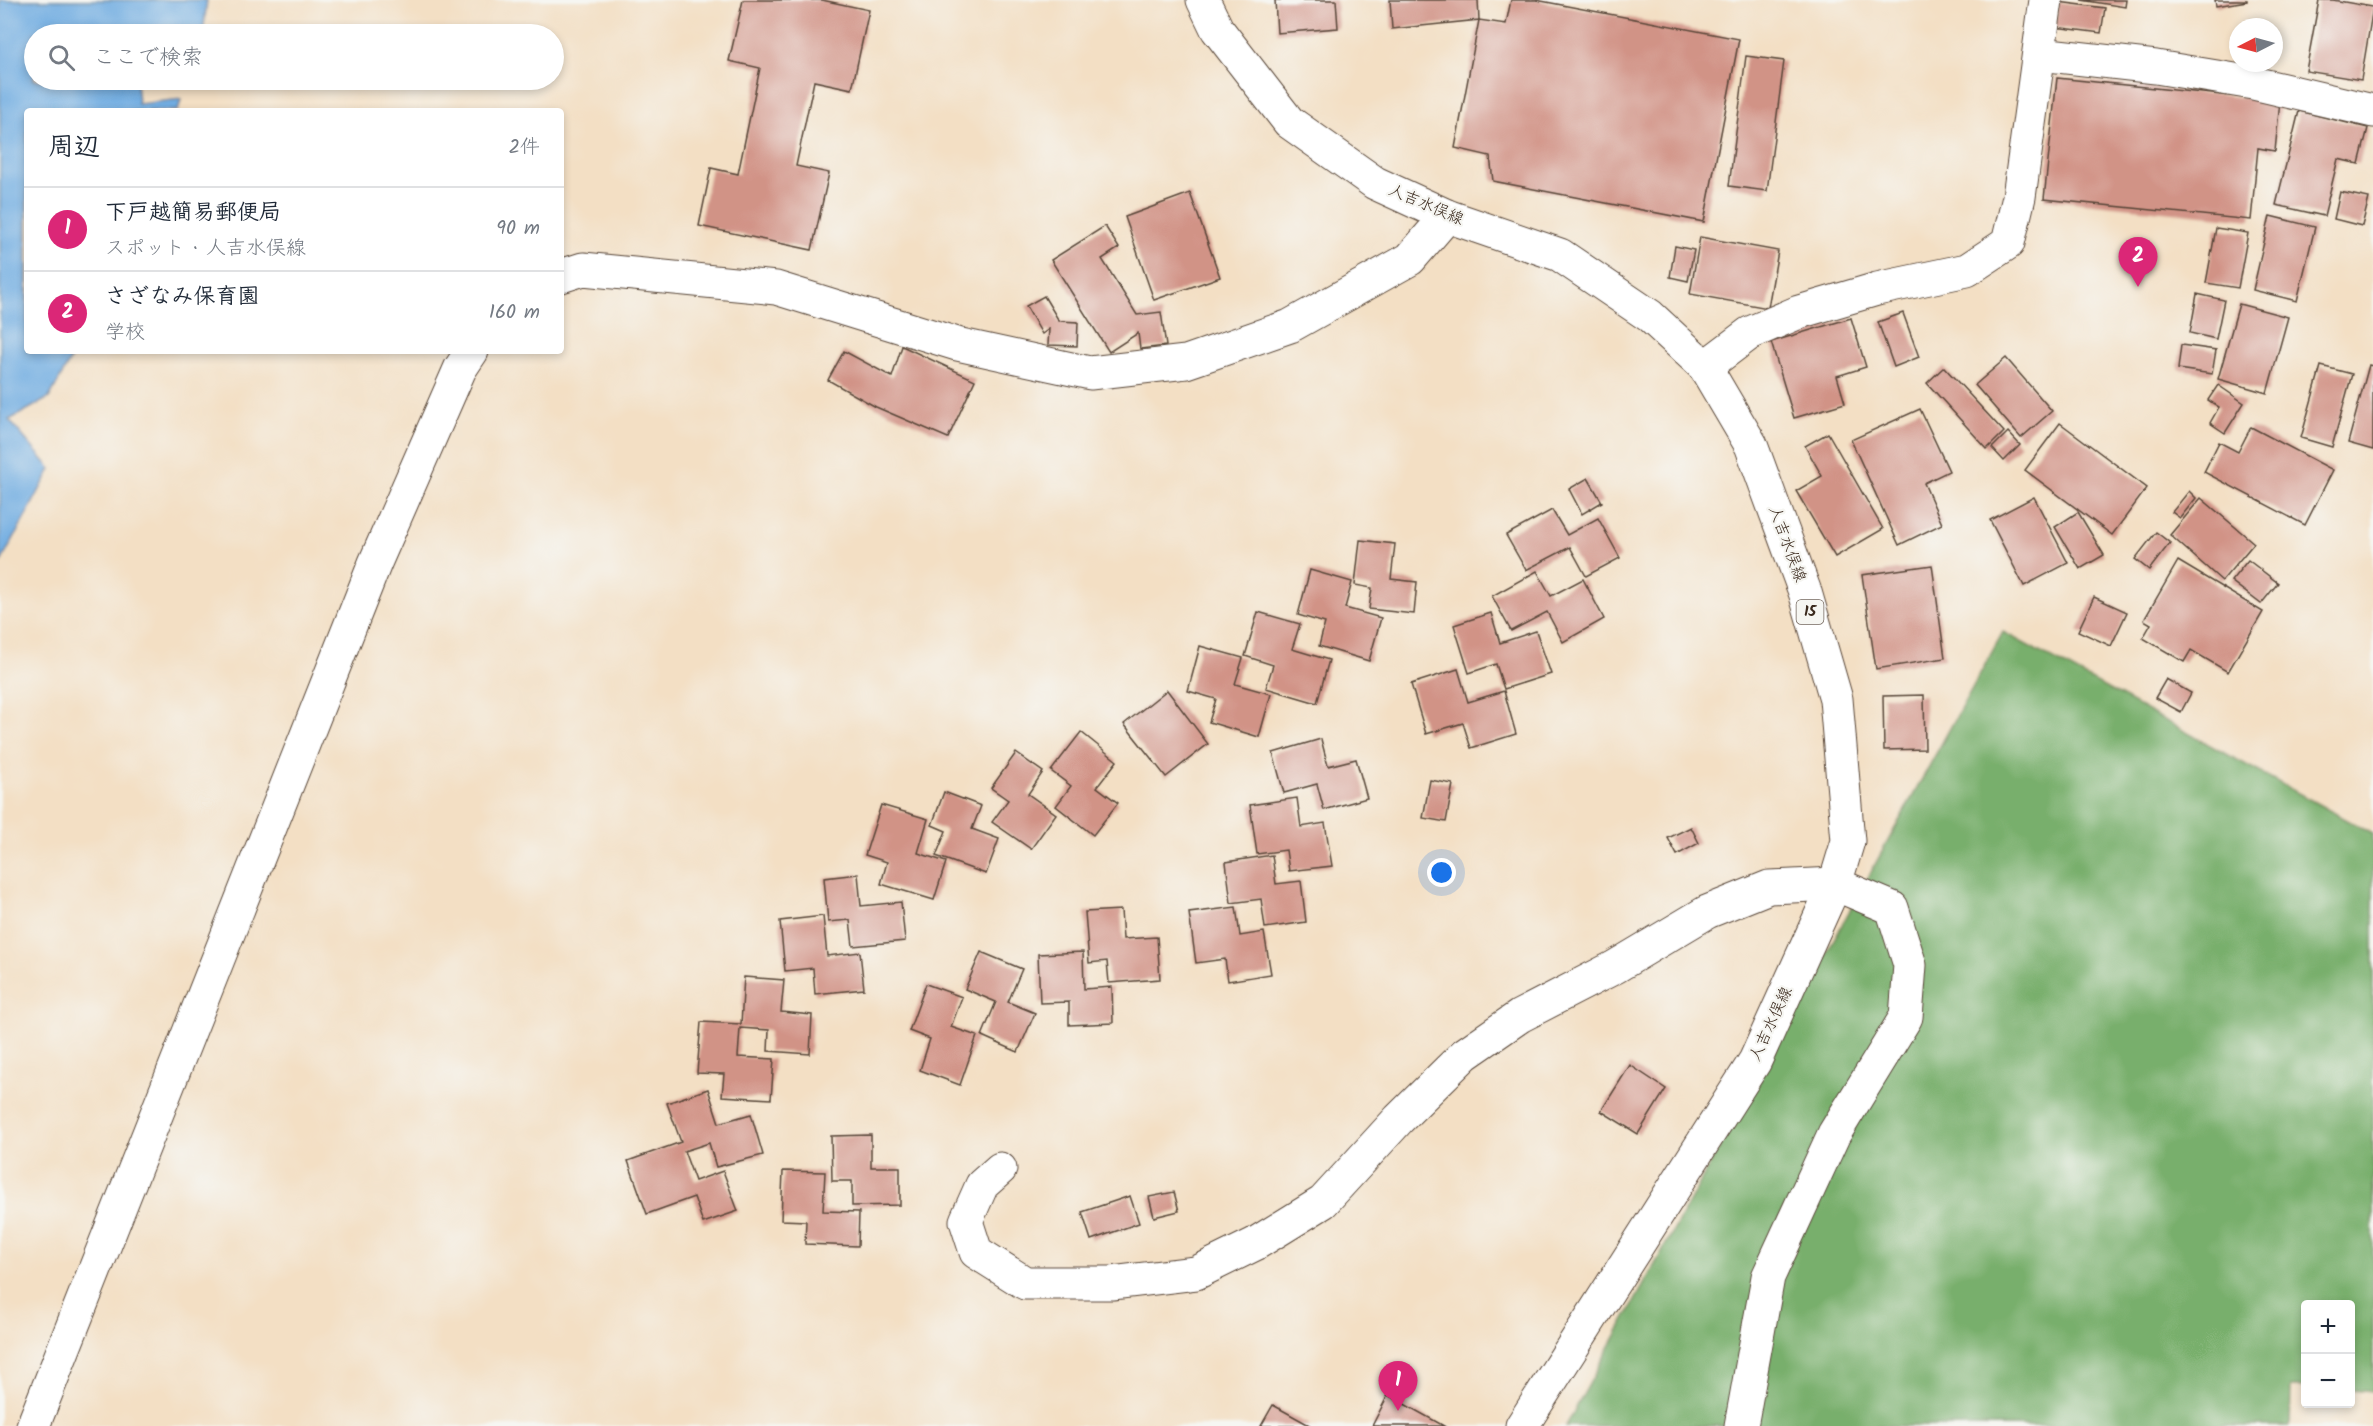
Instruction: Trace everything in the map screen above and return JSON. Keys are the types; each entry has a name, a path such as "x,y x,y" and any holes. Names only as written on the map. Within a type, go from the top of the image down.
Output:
{"street":[{"name":"人吉水俣線","path":"1203,0 1217,29 1289,122 1375,183 1447,216 1560,255 1650,316 1705,367 1751,445 1804,592 1836,699 1848,841 1835,884 1755,1061 1522,1426"},
{"path":"1705,367 1750,333 1800,312 1877,289 1967,270 2007,243 2019,197 2046,0"},
{"path":"2040,54 2156,67 2253,83 2373,111"},
{"path":"564,275 583,269 776,288 957,344 1090,373 1186,363 1290,326 1410,260 1447,216"},
{"path":"33,1426 375,563 460,369 470,354"},
{"path":"1000,1169 982,1185 966,1221 976,1252 1025,1283 1112,1282 1196,1273 1255,1244 1323,1202 1399,1119 1465,1054 1520,1016 1615,967 1707,912 1769,887 1835,884 1892,908 1910,965 1906,1017 1834,1134 1768,1277 1741,1426"}],"green space":[{"path":"2003,632 2373,834 2373,1392 2355,1390 2355,1300 2301,1300 2301,1387 2291,1387 2290,1426 1566,1426"}],"water":[{"path":"0,0 207,0 204,24 24,24 24,90 137,90 138,104 181,99 179,108 24,108 24,354 73,354 49,398 9,420 51,469 0,564"}],"building":[{"path":"743,0 822,0 869,10 852,89 814,81 796,166 829,173 812,250 699,226 711,168 738,174 760,68 729,61"},
{"path":"1275,0 1336,0 1338,28 1277,33"},
{"path":"1390,0 1478,0 1479,20 1392,29"},
{"path":"1511,0 1536,0 1739,39 1704,222 1493,181 1490,156 1455,148 1479,20 1506,24"},
{"path":"2081,0 2126,0 2125,7"},
{"path":"2215,0 2247,0 2247,1 2216,6"},
{"path":"2319,0 2373,7 2361,80 2306,71"},
{"path":"2058,2 2105,8 2101,33 2055,27"},
{"path":"1746,56 1784,61 1767,191 1729,186"},
{"path":"2057,78 2280,101 2275,151 2258,148 2251,220 2044,199"},
{"path":"2299,111 2368,128 2359,164 2338,159 2324,216 2276,205"},
{"path":"2340,192 2369,198 2362,226 2334,219"},
{"path":"1190,193 1220,277 1154,300 1125,217"},
{"path":"2270,216 2315,227 2297,301 2253,290"},
{"path":"1105,226 1119,248 1102,259 1137,315 1161,312 1166,346 1140,349 1138,333 1109,352 1051,260"},
{"path":"2216,228 2248,233 2238,288 2206,283"},
{"path":"1700,237 1778,251 1768,308 1690,294"},
{"path":"1675,246 1694,250 1688,281 1670,277"},
{"path":"2197,294 2224,300 2216,339 2190,333"},
{"path":"1044,296 1059,321 1078,322 1077,346 1048,345 1049,329 1042,334 1026,306"},
{"path":"2239,304 2288,317 2267,393 2218,379"},
{"path":"1903,313 1919,357 1894,367 1878,322"},
{"path":"1851,318 1866,367 1837,376 1845,403 1794,418 1771,342"},
{"path":"2181,345 2216,350 2212,374 2178,369"},
{"path":"902,346 975,380 948,438 876,407 828,380 844,351 892,377"},
{"path":"2006,358 2052,411 2021,438 1975,385"},
{"path":"2369,365 2373,366 2373,450 2348,443"},
{"path":"2321,366 2352,374 2332,447 2301,438"},
{"path":"1944,367 2004,432 1987,449 1927,383"},
{"path":"2218,385 2244,403 2225,433 2210,423 2219,407 2208,400"},
{"path":"1920,409 1949,471 1924,483 1942,524 1899,545 1851,440"},
{"path":"2060,423 2147,488 2112,535 2025,470"},
{"path":"2251,427 2333,470 2305,525 2204,472 2219,442 2238,452"},
{"path":"2008,432 2020,445 2004,461 1992,448"},
{"path":"1828,433 1883,529 1835,557 1796,491 1822,476 1805,446"},
{"path":"1588,478 1602,502 1582,514 1569,489"},
{"path":"2189,491 2196,498 2180,518 2172,512"},
{"path":"2034,497 2068,563 2024,586 1990,520"},
{"path":"2201,498 2254,543 2222,581 2170,535"},
{"path":"1552,510 1567,535 1598,518 1620,558 1586,576 1570,547 1526,570 1506,535"},
{"path":"2078,512 2104,555 2080,569 2055,527"},
{"path":"2156,532 2170,543 2149,570 2135,559"},
{"path":"1360,540 1395,544 1391,579 1417,582 1414,614 1369,609 1372,588 1355,585"},
{"path":"2248,560 2278,583 2261,604 2231,581"},
{"path":"2178,561 2263,612 2228,672 2191,650 2184,662 2143,638 2151,624 2144,620"},
{"path":"1932,565 1945,658 1876,669 1862,575"},
{"path":"1310,570 1352,582 1345,608 1381,618 1369,661 1319,646 1325,623 1298,615"},
{"path":"1537,571 1551,596 1583,579 1604,619 1563,642 1547,612 1511,631 1492,596"},
{"path":"2094,597 2127,612 2111,646 2078,631"},
{"path":"1258,612 1300,624 1292,649 1329,660 1317,703 1266,688 1273,665 1245,656"},
{"path":"1491,613 1500,643 1536,631 1551,674 1504,689 1496,664 1469,673 1454,625"},
{"path":"1200,646 1243,658 1235,684 1271,694 1259,737 1209,722 1216,699 1188,691"},
{"path":"1458,669 1468,702 1504,691 1516,734 1471,748 1463,723 1426,734 1411,684"},
{"path":"2166,679 2191,693 2181,712 2155,698"},
{"path":"1167,690 1208,744 1166,777 1124,724"},
{"path":"1924,695 1925,749 1884,750 1883,696"},
{"path":"1081,732 1117,761 1097,787 1118,803 1093,835 1056,806 1071,786 1051,771"},
{"path":"1321,739 1328,766 1356,759 1367,798 1324,810 1317,784 1284,793 1273,753"},
{"path":"1016,753 1043,772 1028,794 1056,814 1031,849 992,822 1008,800 991,788"},
{"path":"1430,780 1453,784 1446,822 1423,818"},
{"path":"944,792 981,806 972,829 999,839 986,874 936,856 946,831 932,825"},
{"path":"1297,798 1301,827 1325,823 1332,866 1289,871 1286,850 1257,854 1250,805"},
{"path":"881,805 928,819 918,853 946,862 934,900 881,884 887,862 865,855"},
{"path":"1691,827 1699,843 1677,855 1668,838"},
{"path":"1272,855 1276,884 1301,881 1306,922 1265,928 1261,899 1231,903 1226,862"},
{"path":"858,874 861,906 901,902 905,941 853,946 850,920 828,922 824,878"},
{"path":"1236,907 1240,936 1264,932 1271,974 1228,981 1225,959 1196,963 1189,913"},
{"path":"1121,910 1123,939 1157,937 1160,979 1109,983 1107,961 1089,963 1085,912"},
{"path":"823,916 827,956 860,952 864,989 815,994 813,968 785,971 780,921"},
{"path":"981,952 1022,969 1008,1002 1035,1013 1018,1052 982,1036 996,1002 965,989"},
{"path":"1083,952 1084,989 1112,987 1113,1023 1069,1025 1069,1002 1040,1003 1038,954"},
{"path":"744,977 784,980 781,1012 812,1015 810,1054 768,1051 769,1030 740,1028 738,1057 774,1059 771,1099 722,1096 724,1074 697,1073 701,1022 741,1024"},
{"path":"926,984 962,997 951,1027 977,1036 960,1085 920,1070 930,1039 909,1031"},
{"path":"1630,1065 1666,1089 1638,1134 1601,1111"},
{"path":"708,1089 719,1123 751,1114 763,1155 716,1167 709,1143 684,1151 695,1181 723,1171 738,1211 703,1223 694,1197 647,1214 628,1161 681,1142 667,1103"},
{"path":"871,1135 871,1167 900,1167 900,1205 852,1206 852,1181 832,1181 831,1136"},
{"path":"783,1171 825,1172 823,1211 859,1212 858,1246 805,1244 806,1221 781,1220"},
{"path":"1174,1192 1179,1211 1154,1217 1149,1197"},
{"path":"1130,1196 1139,1223 1091,1240 1082,1212"},
{"path":"1388,1395 1444,1426 1372,1426"},
{"path":"1273,1405 1311,1426 1261,1426"}],"place":[{"name":"さざなみ保育園","path":"2138,287"},
{"name":"下戸越簡易郵便局","path":"1398,1411"}]}
